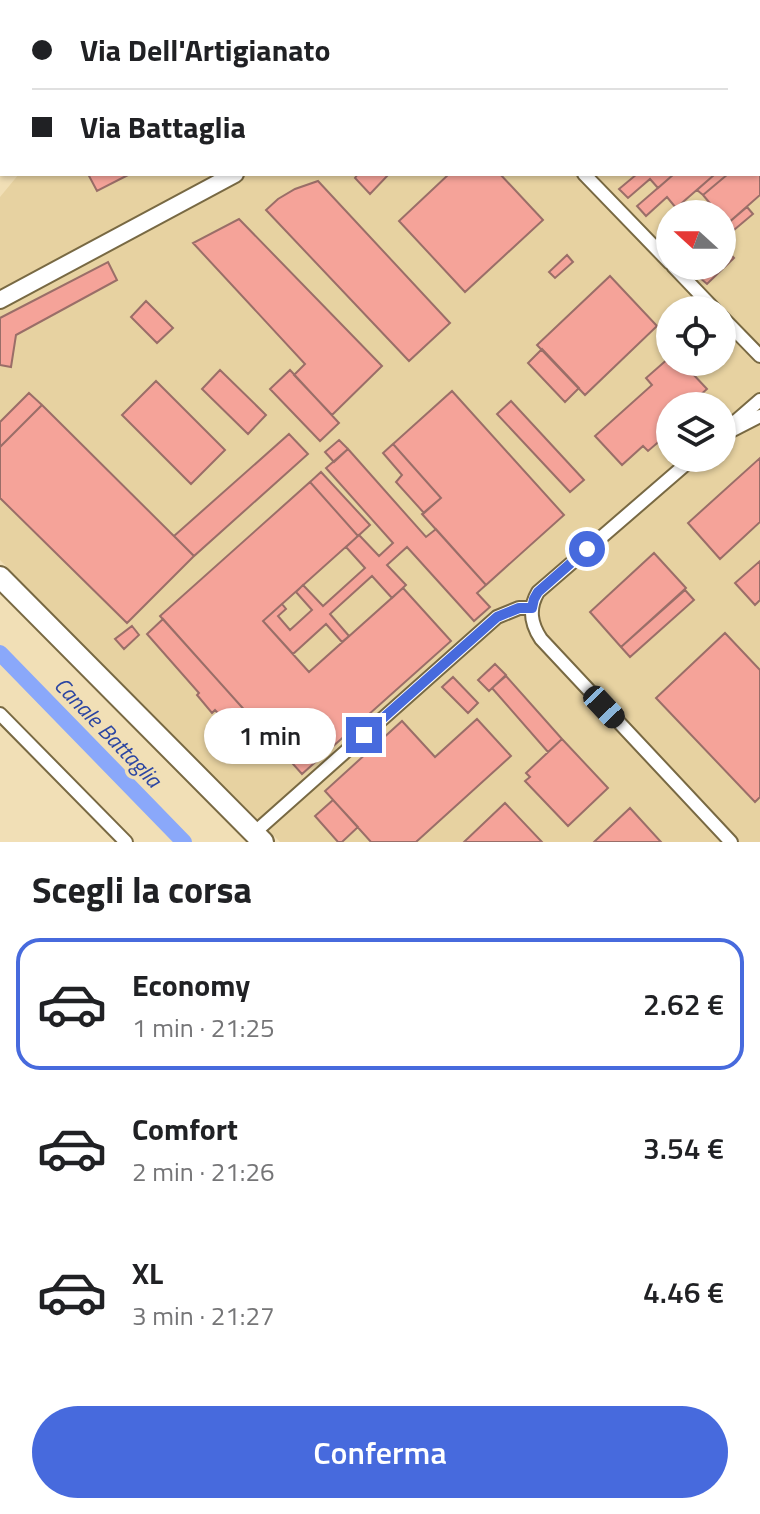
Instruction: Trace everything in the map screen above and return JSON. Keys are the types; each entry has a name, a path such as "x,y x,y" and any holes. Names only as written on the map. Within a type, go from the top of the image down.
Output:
{"main road":[{"path":"0,577 258,837"}],"street":[{"path":"0,300 231,176"},
{"path":"586,176 656,248"},
{"path":"687,280 702,296"},
{"path":"736,331 760,356"},
{"path":"736,421 760,400"},
{"path":"736,429 760,416"},
{"path":"677,472 538,592 531,617 541,639 731,842"},
{"path":"258,837 497,617 519,608 532,608"},
{"path":"0,714 126,842"}],"shaded area":[{"path":"17,176 760,176 760,842 280,842 0,560 0,197"}],"building":[{"path":"89,176 126,176 97,191"},
{"path":"356,176 387,176 370,194 355,178"},
{"path":"447,176 502,176 543,220 465,292 399,221"},
{"path":"635,176 672,176 658,188 650,179 628,198 619,189"},
{"path":"672,176 713,176 685,200 669,200 667,197 656,200 656,207 646,216 637,206"},
{"path":"713,176 726,176 703,195 697,190"},
{"path":"726,176 760,176 760,195 736,216 736,200 707,200 703,195"},
{"path":"318,181 450,323 409,361 266,210 295,189"},
{"path":"747,207 753,214 736,228 736,216"},
{"path":"239,219 382,366 332,415 294,375 305,364 193,243"},
{"path":"567,255 573,262 555,278 549,272"},
{"path":"108,262 117,280 16,335 11,367 0,365 0,318"},
{"path":"610,276 656,325 585,395 537,345"},
{"path":"146,301 173,328 157,343 131,317"},
{"path":"542,349 579,388 565,402 528,363"},
{"path":"656,369 656,376 695,376 707,389 704,392 656,392 656,444 648,451 643,446 622,465 595,436 652,385 646,378"},
{"path":"220,370 266,415 248,434 202,389"},
{"path":"290,370 339,423 320,441 270,389"},
{"path":"156,381 225,450 191,484 122,415"},
{"path":"452,391 564,515 486,585 422,514 441,498 393,444"},
{"path":"29,393 42,405 0,447 0,422"},
{"path":"511,401 584,480 570,492 497,414"},
{"path":"42,405 194,556 127,623 0,498 0,447"},
{"path":"289,434 308,454 194,556 174,536"},
{"path":"339,440 348,449 334,462 325,452"},
{"path":"393,444 441,498 424,513 396,482 402,475 383,453"},
{"path":"348,449 426,537 436,529 486,585 477,593 490,607 474,621 407,547 387,565 406,585 392,598 372,576 330,614 349,636 342,642 326,624 293,654 263,621 282,604 286,609 278,616 290,630 312,610 296,592 303,585 323,606 365,568 346,547 359,535 379,556 393,543 326,468"},
{"path":"760,458 760,522 720,559 688,523"},
{"path":"321,472 370,525 358,536 310,482"},
{"path":"310,482 358,536 263,621 309,672 403,588 451,641 302,774 160,616"},
{"path":"654,553 686,588 621,647 590,612"},
{"path":"760,561 760,600 755,605 735,583"},
{"path":"685,590 694,600 630,657 621,647"},
{"path":"163,619 272,741 258,753 245,748 246,744 215,710 212,713 197,695 199,693 147,634"},
{"path":"132,626 139,635 124,649 115,639"},
{"path":"725,633 760,670 760,797 755,802 656,698"},
{"path":"495,664 506,675 489,691 478,680"},
{"path":"506,676 562,739 548,752 492,688"},
{"path":"453,677 478,703 468,713 442,687"},
{"path":"477,719 511,756 416,842 371,842 325,791 402,721 435,757"},
{"path":"562,739 608,788 568,826 525,781 530,777 526,773"},
{"path":"333,800 358,827 342,842 338,842 315,816"},
{"path":"505,803 542,842 464,842"},
{"path":"630,808 661,842 594,842"}],"waterway":[{"name":"Canale Battaglia","path":"0,653 184,842"}],"route":[{"path":"364,735 497,617 519,608 532,608 538,592 587,549"}]}
